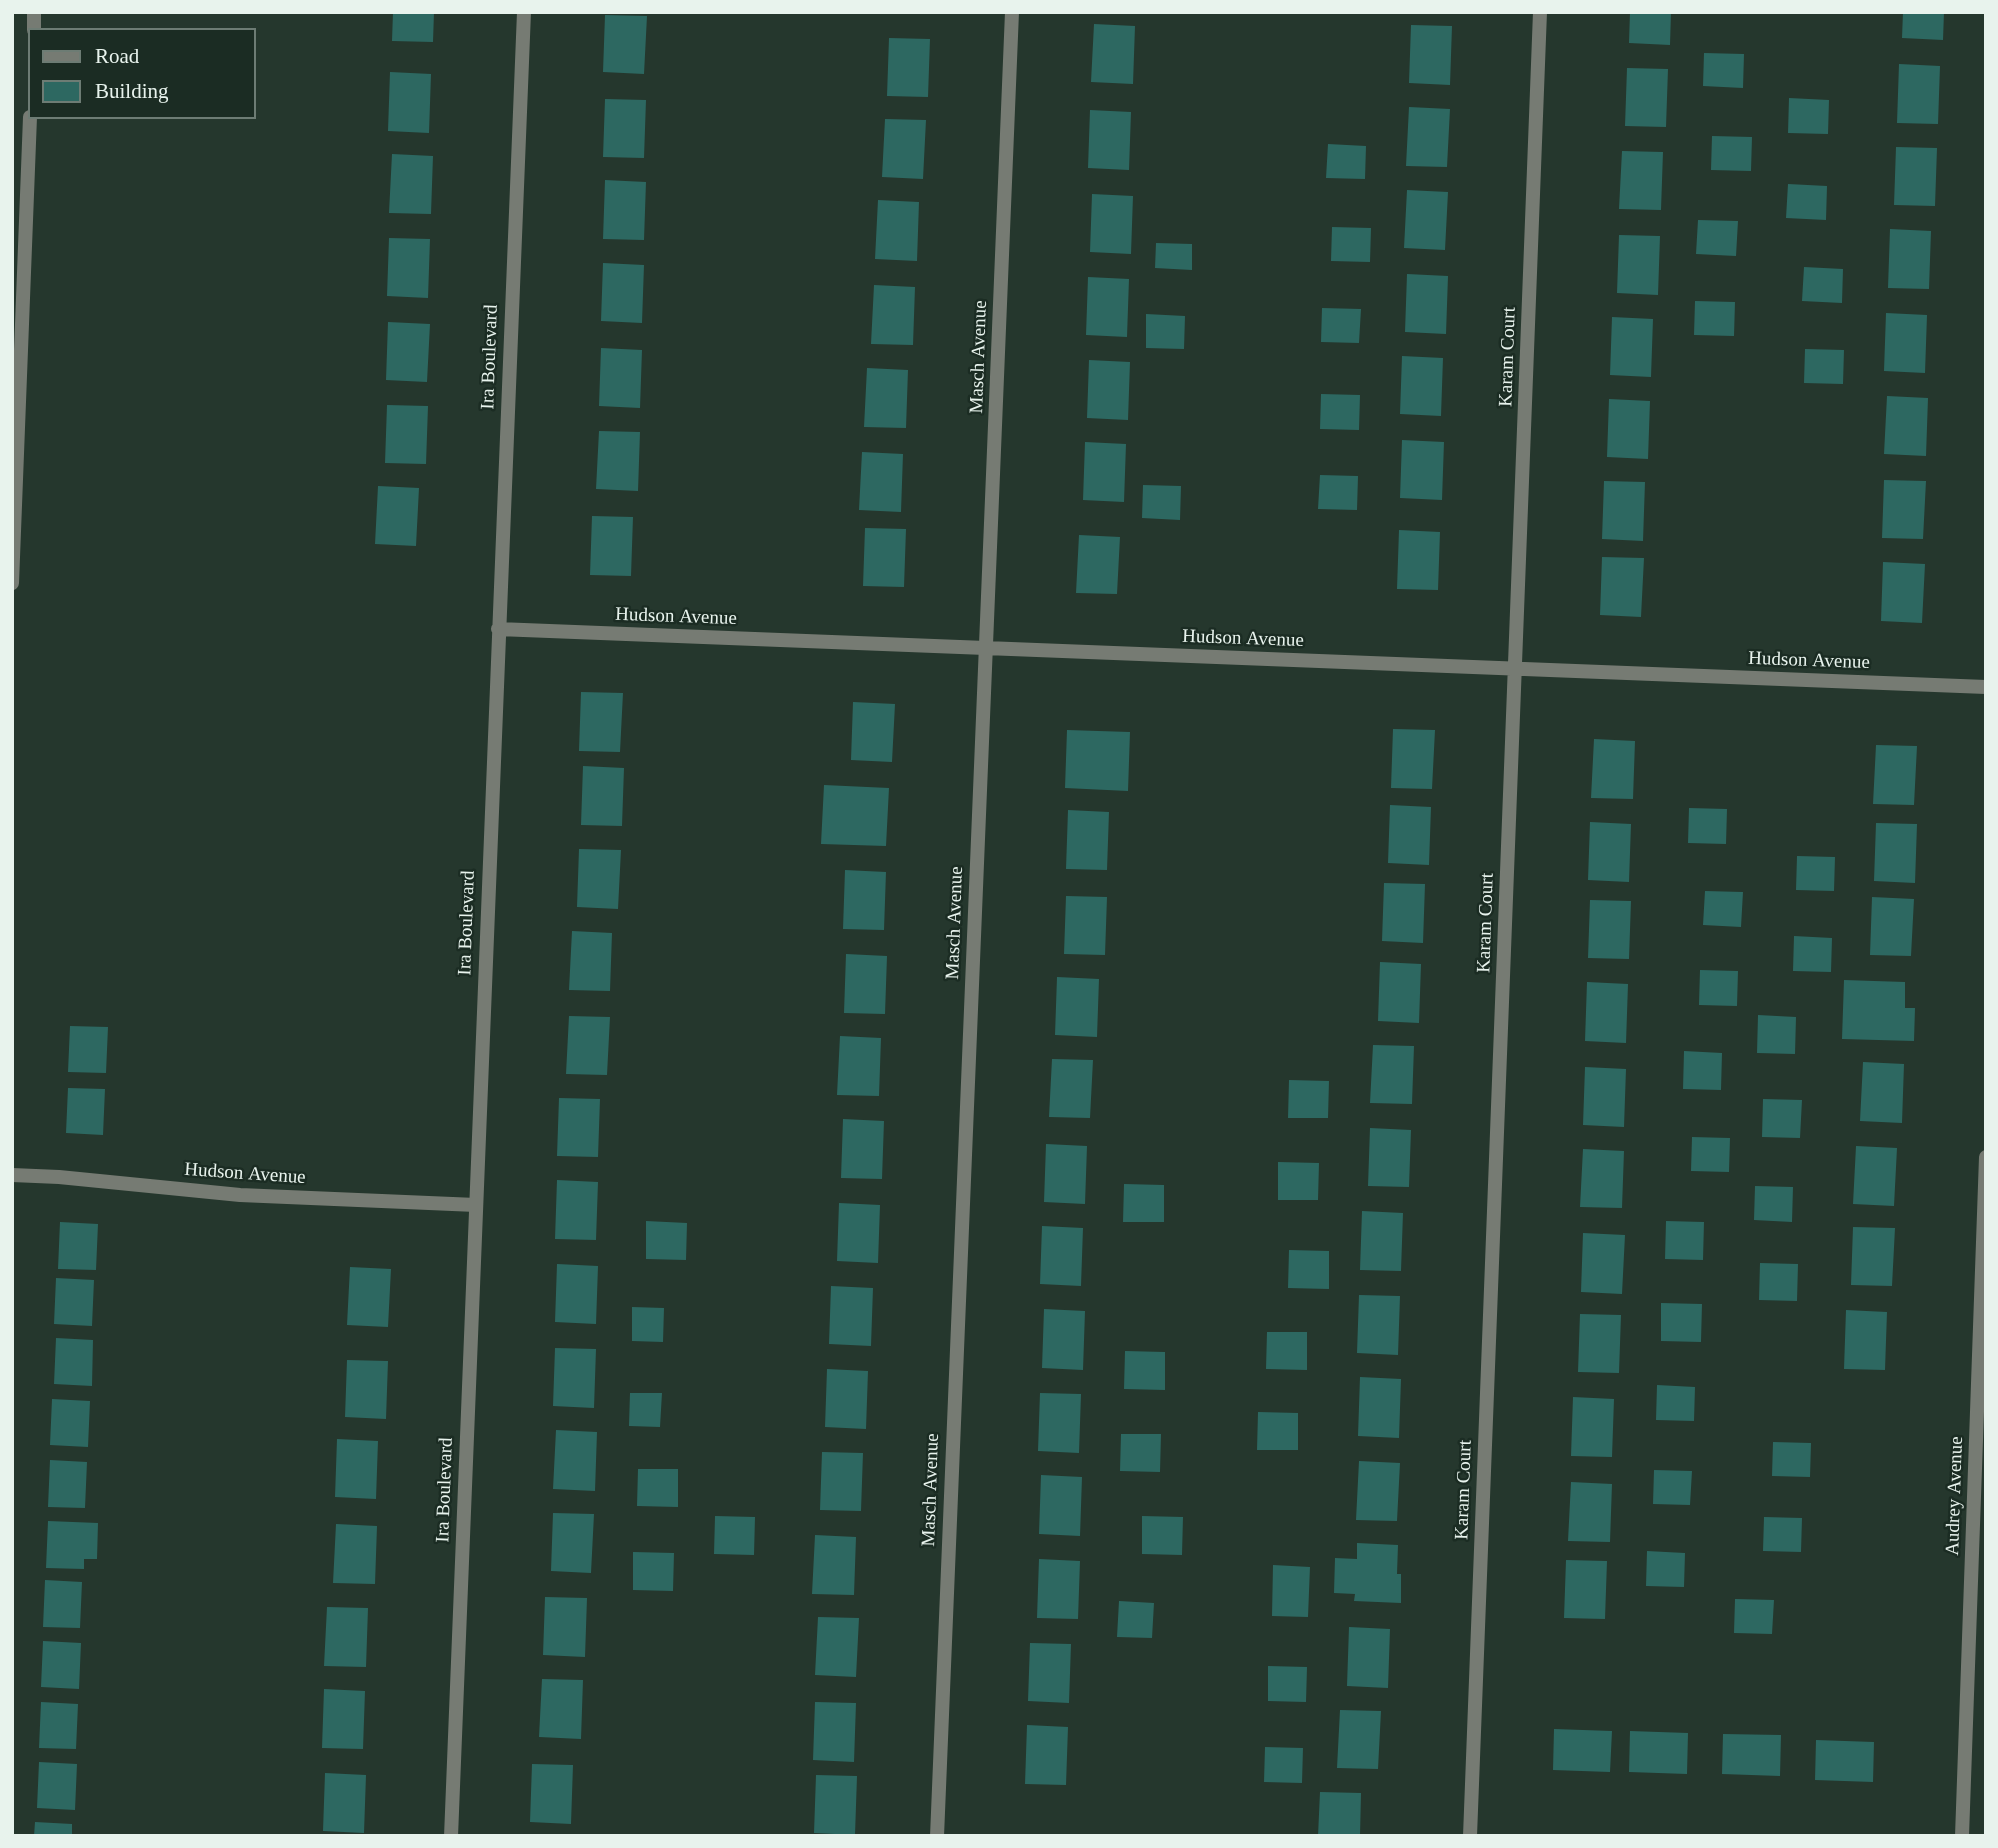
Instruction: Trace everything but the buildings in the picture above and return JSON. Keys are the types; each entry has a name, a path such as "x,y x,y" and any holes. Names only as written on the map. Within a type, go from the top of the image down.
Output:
{"street":[{"name":"Ira Boulevard","path":"451,1836 524,12"},
{"name":"Masch Avenue","path":"937,1836 1012,12"},
{"name":"Karam Court","path":"1470,1836 1540,12"},
{"path":"12,583 30,119"},
{"name":"Hudson Avenue","path":"498,629 1986,687"},
{"name":"Audrey Avenue","path":"1962,1836 1986,1157"},
{"name":"Hudson Avenue","path":"12,1175 59,1177 240,1195 475,1205"}]}
